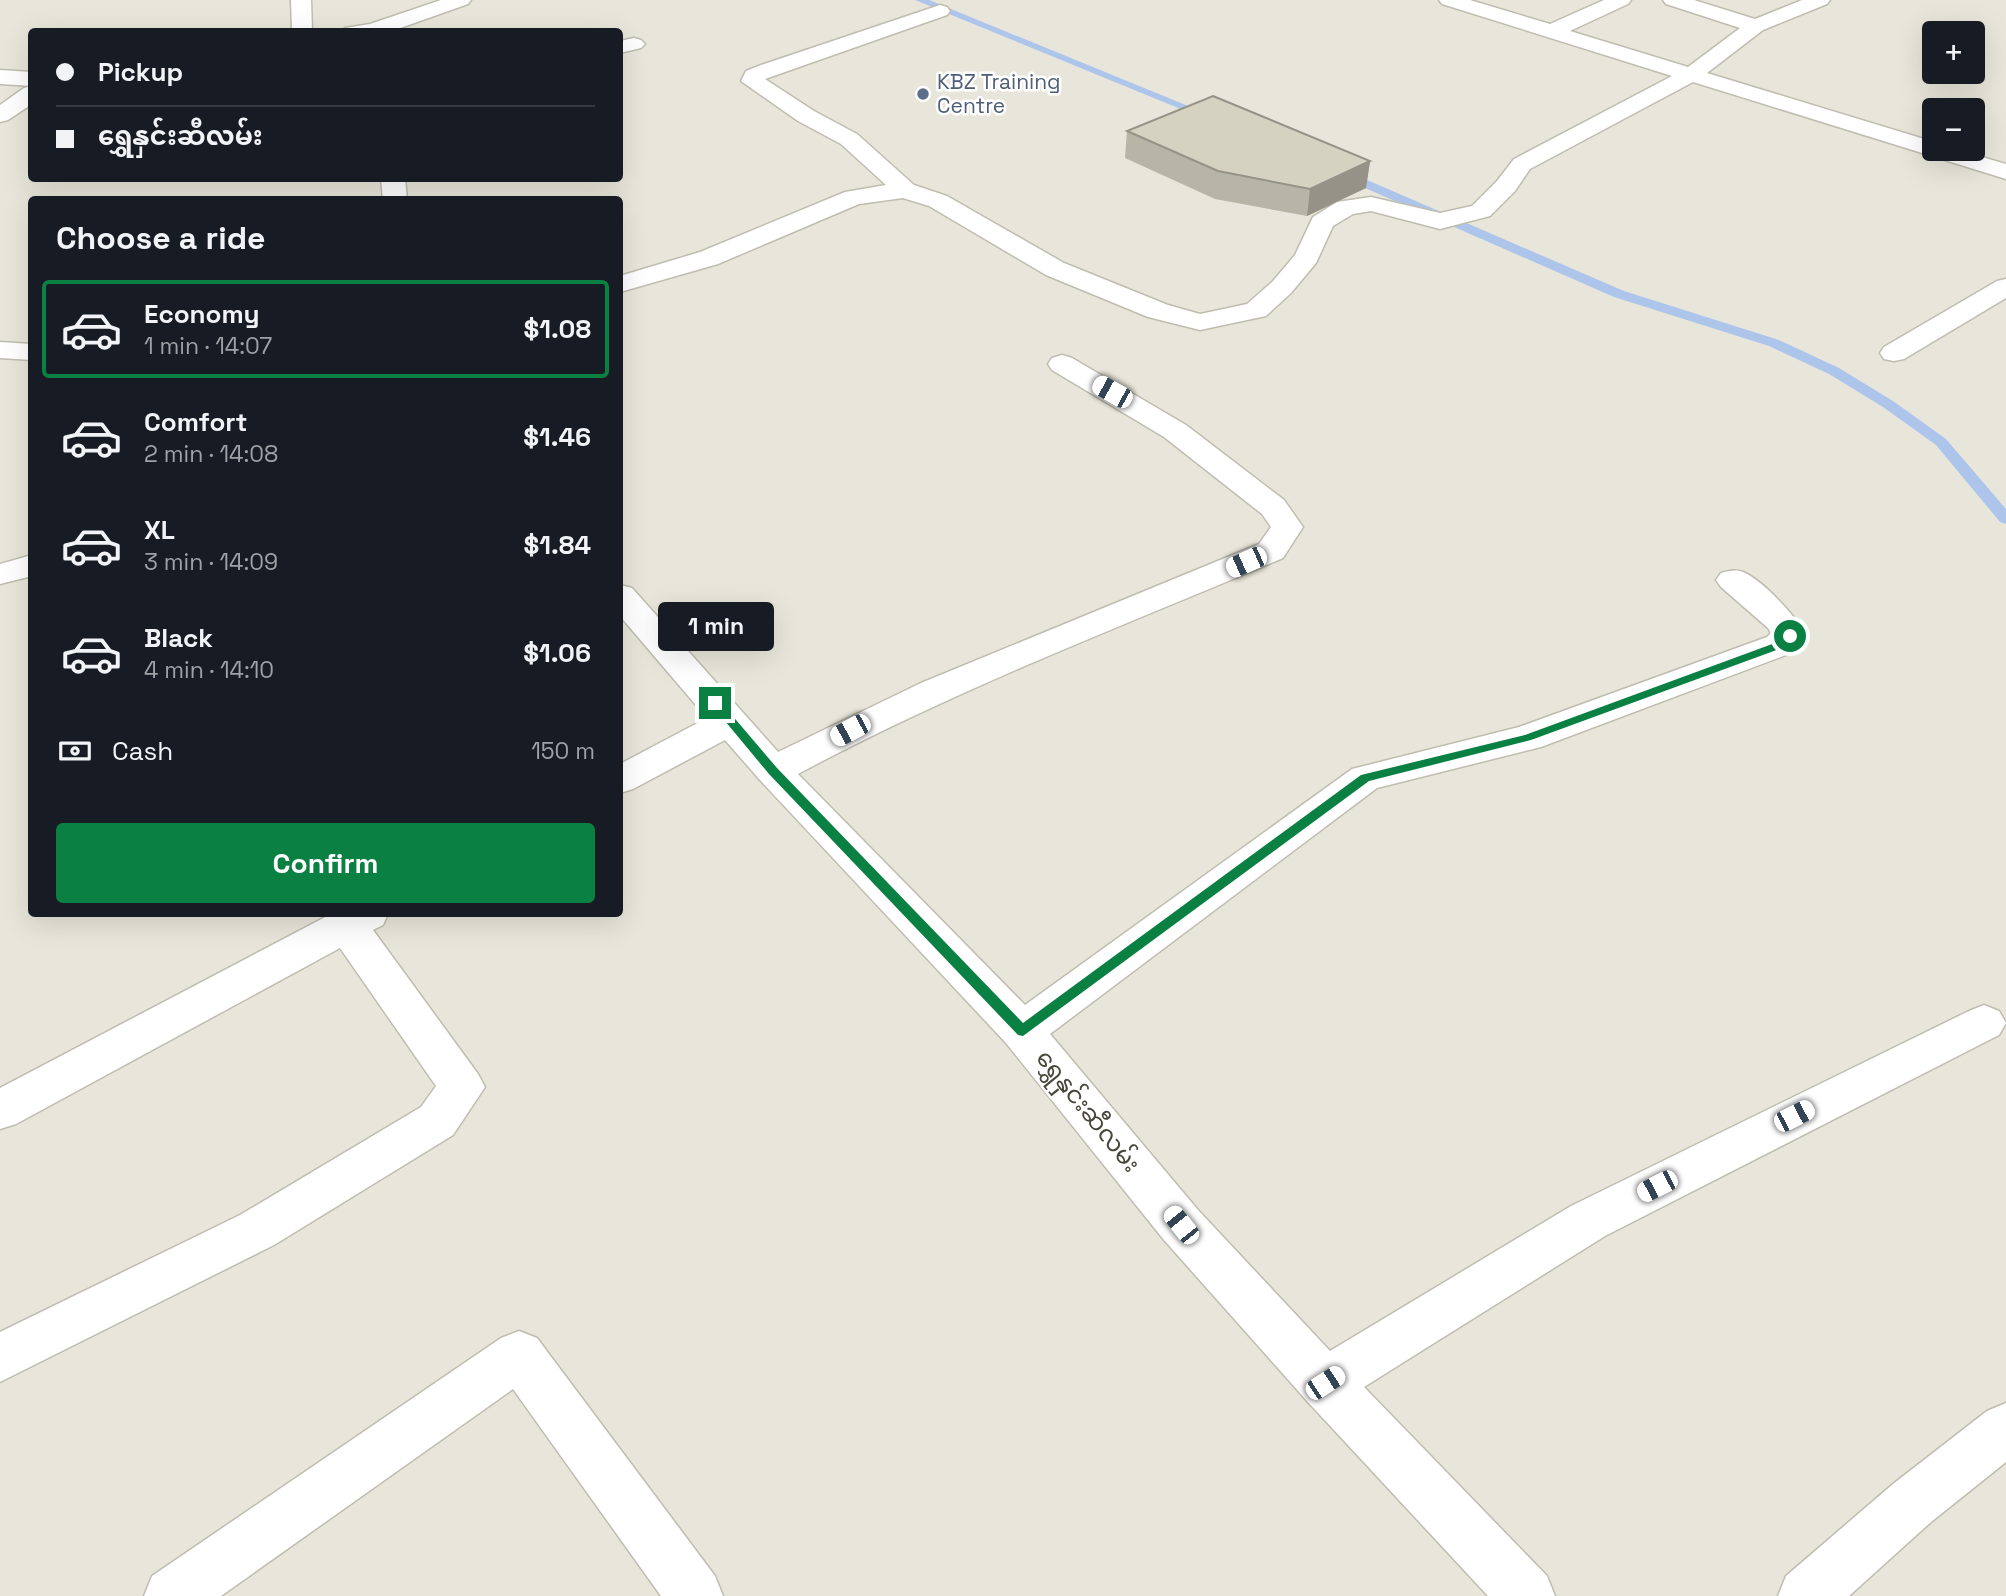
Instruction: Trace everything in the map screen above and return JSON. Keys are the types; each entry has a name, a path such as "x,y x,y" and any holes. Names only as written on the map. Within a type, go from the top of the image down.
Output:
{"street":[{"path":"301,0 302,28"},
{"path":"375,28 461,0"},
{"path":"1449,0 2006,172"},
{"path":"1552,31 1621,0"},
{"path":"1674,0 1756,26"},
{"path":"940,11 769,70 754,76 752,81 849,139 905,190 938,201 1055,269 1158,310 1200,322 1256,310 1282,288 1307,257 1322,222 1346,206 1371,204 1451,218 1481,211 1506,186 1522,164 1692,74 1756,26 1820,0"},
{"path":"0,77 28,79"},
{"path":"0,115 28,96"},
{"path":"623,283 709,258 854,197 905,190"},
{"path":"1894,353 2006,287"},
{"path":"0,350 28,352"},
{"path":"773,771 850,730 934,691 1271,551 1287,527 1273,507 1175,431 1062,364"},
{"path":"0,574 28,566"},
{"path":"1023,1031 1365,778 1528,738 1779,645 1790,636 1782,622 1733,580"},
{"name":"ရွှေနှင်းဆီလမ်း","path":"623,598 773,771 1023,1031 1181,1225 1325,1383 1527,1596"},
{"path":"623,778 732,721"},
{"path":"0,1110 356,919 463,1087 437,1121 257,1230 0,1358"},
{"path":"1325,1383 1588,1221 1984,1023"},
{"path":"173,1596 519,1355 695,1596"},
{"path":"1806,1596 1912,1503 2006,1429"}],"shaded area":[{"path":"0,0 2006,0 2006,1596 0,1596"}],"building":[{"path":"1213,96 1370,161 1310,189 1218,171 1127,131"}],"waterway":[{"path":"920,0 1209,117"},
{"path":"1344,174 1619,294 1774,343 1834,371 1888,404 1941,442 2006,519"}],"place":[{"name":"KBZ Training Centre","path":"923,94"}],"route":[{"path":"715,703 773,771 1023,1031 1365,778 1528,738 1779,645 1790,636"}]}
